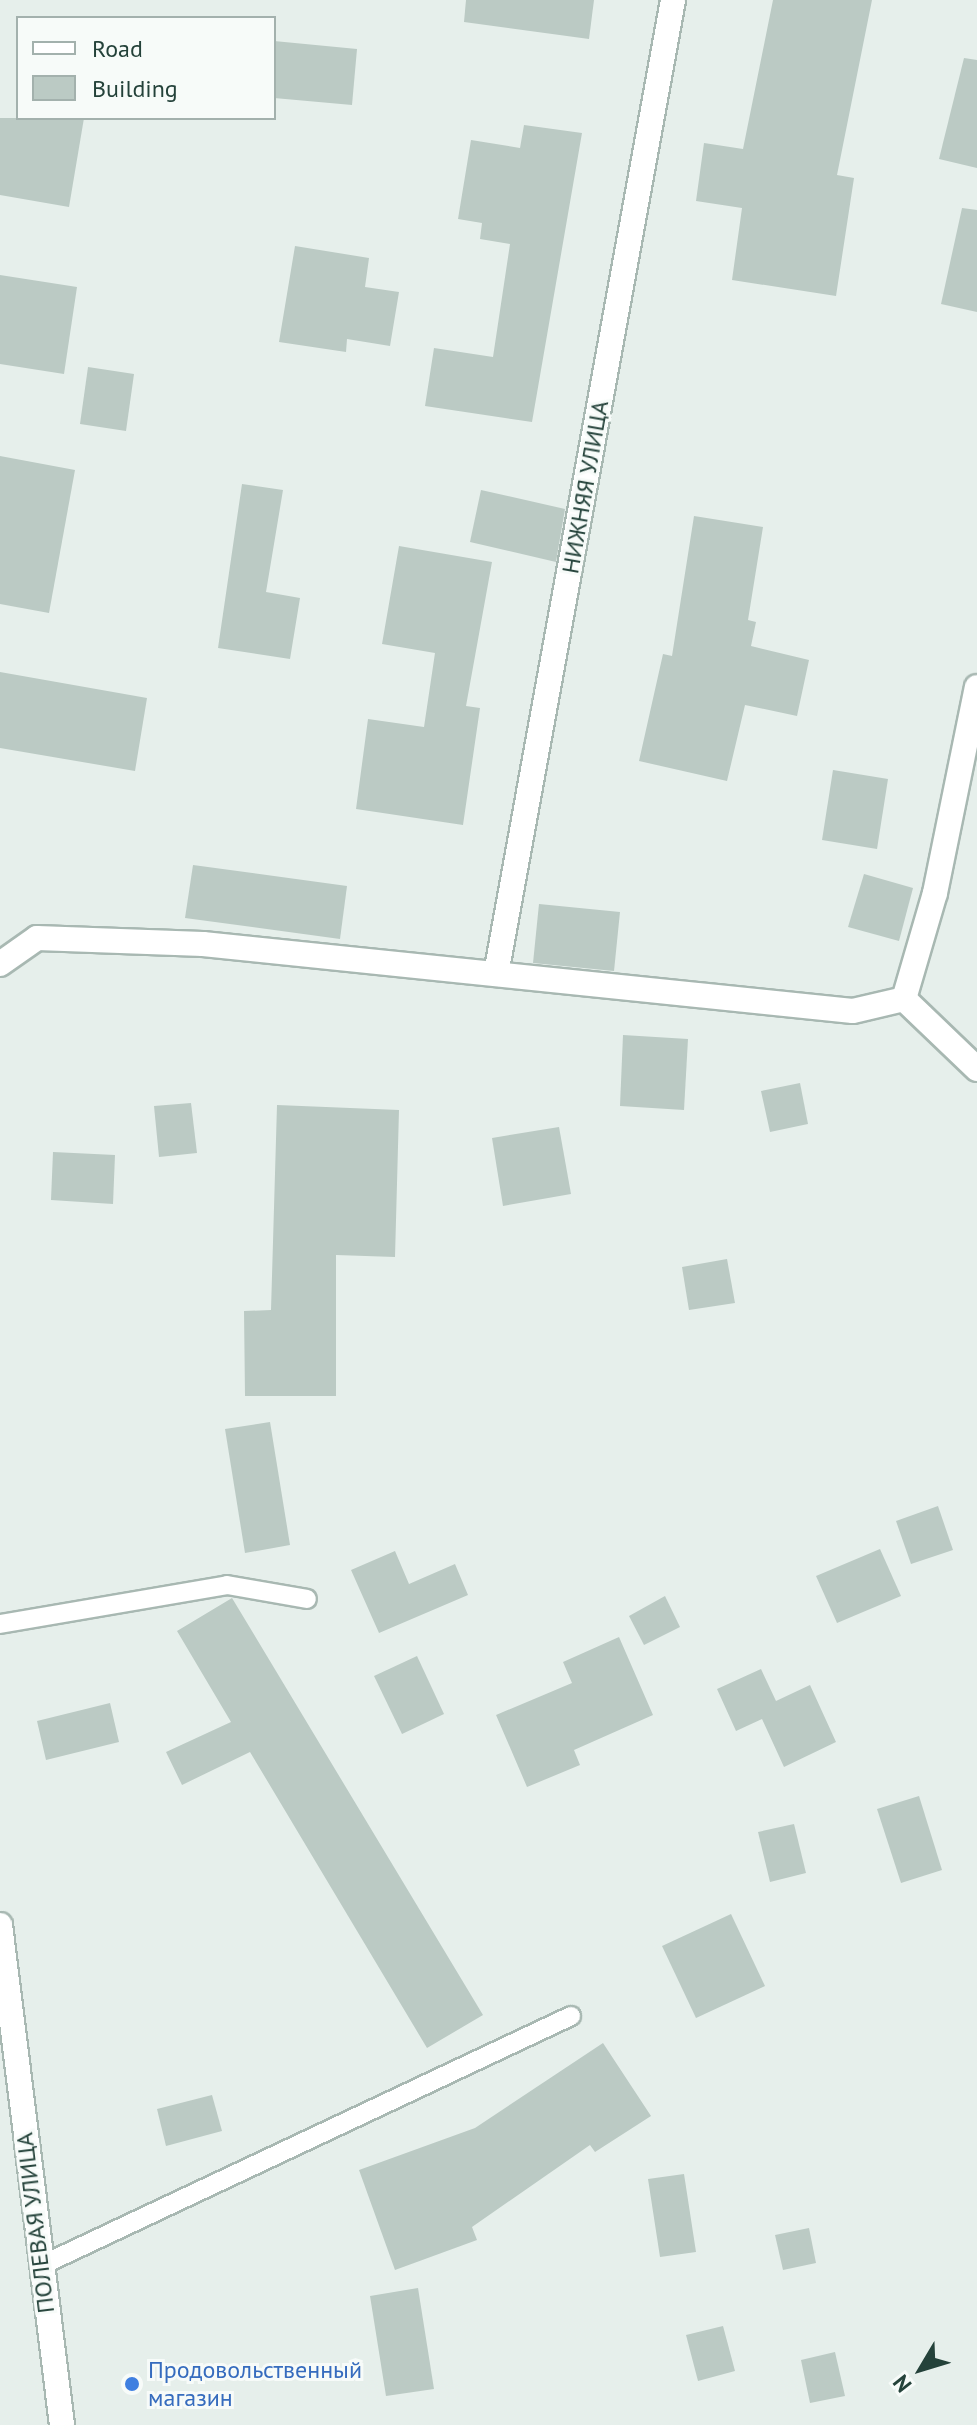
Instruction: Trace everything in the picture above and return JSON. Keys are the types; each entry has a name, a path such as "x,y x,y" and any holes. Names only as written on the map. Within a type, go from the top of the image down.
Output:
{"street":[{"name":"НИЖНЯЯ УЛИЦА","path":"496,974 673,0"},
{"path":"904,999 935,893 977,687"},
{"path":"0,964 37,938 203,944 853,1011 904,999"},
{"path":"904,999 977,1069"},
{"name":"ПОЛЕВАЯ УЛИЦА","path":"0,1925 62,2425"}],"lane":[{"path":"0,1624 227,1585 307,1599"},
{"path":"40,2266 571,2016"}],"building":[{"path":"466,0 594,0 589,39 464,22"},
{"path":"773,0 872,0 837,175 854,178 836,296 732,280 742,208 696,201 704,143 743,149"},
{"path":"276,41 357,49 352,105 276,98"},
{"path":"964,58 977,60 977,168 939,159"},
{"path":"0,118 84,120 69,207 0,195"},
{"path":"524,125 582,133 532,422 425,406 434,348 493,357 510,244 480,239 482,223 458,219 471,140 520,148"},
{"path":"962,208 977,210 977,312 941,304"},
{"path":"295,246 369,258 365,287 399,292 390,346 347,339 346,352 279,342"},
{"path":"0,275 77,287 64,374 0,364"},
{"path":"88,367 134,374 126,431 80,424"},
{"path":"0,456 75,470 49,613 0,604"},
{"path":"242,484 283,490 266,592 300,598 290,659 218,648"},
{"path":"481,490 565,509 556,562 470,542"},
{"path":"694,516 763,527 748,620 756,622 751,646 809,660 797,716 745,705 727,781 639,761 663,654 672,656"},
{"path":"399,546 492,562 466,706 480,708 463,825 356,809 368,719 424,727 435,653 382,644"},
{"path":"0,672 147,698 135,771 0,748"},
{"path":"833,770 888,779 877,849 822,840"},
{"path":"193,865 347,886 340,939 185,918"},
{"path":"864,874 913,888 899,941 848,927"},
{"path":"539,904 620,912 614,971 533,963"},
{"path":"623,1035 688,1039 684,1110 620,1106"},
{"path":"800,1083 808,1124 770,1132 761,1091"},
{"path":"191,1103 197,1153 159,1157 154,1106"},
{"path":"277,1105 399,1110 395,1257 336,1255 336,1396 245,1396 244,1311 271,1310"},
{"path":"559,1127 571,1194 503,1206 492,1138"},
{"path":"53,1152 115,1155 113,1204 51,1200"},
{"path":"727,1259 735,1303 689,1310 682,1267"},
{"path":"270,1422 290,1545 245,1553 225,1429"},
{"path":"938,1506 953,1550 911,1564 896,1521"},
{"path":"880,1549 901,1596 837,1623 816,1576"},
{"path":"395,1551 409,1584 455,1564 468,1595 379,1633 351,1570"},
{"path":"665,1596 680,1627 644,1645 629,1616"},
{"path":"232,1598 483,2015 427,2048 250,1752 182,1785 166,1752 231,1722 177,1631"},
{"path":"619,1637 653,1715 574,1750 580,1765 527,1787 496,1715 572,1683 563,1662"},
{"path":"417,1656 444,1714 402,1734 374,1676"},
{"path":"761,1669 776,1701 810,1685 836,1742 784,1767 762,1719 736,1731 717,1689"},
{"path":"110,1703 119,1742 46,1760 37,1721"},
{"path":"919,1796 942,1870 901,1883 877,1809"},
{"path":"794,1824 806,1873 770,1882 758,1832"},
{"path":"731,1914 765,1986 696,2018 662,1946"},
{"path":"603,2043 651,2116 595,2152 590,2145 472,2227 477,2240 395,2270 359,2170 475,2128"},
{"path":"212,2095 222,2131 166,2146 157,2109"},
{"path":"684,2174 696,2252 660,2257 648,2179"},
{"path":"809,2228 816,2263 783,2270 775,2235"},
{"path":"418,2288 434,2389 386,2396 370,2296"},
{"path":"723,2326 735,2371 698,2381 686,2335"},
{"path":"835,2352 845,2396 810,2403 801,2360"}],"place":[{"name":"Продовольственный магазин","path":"132,2384"}]}
